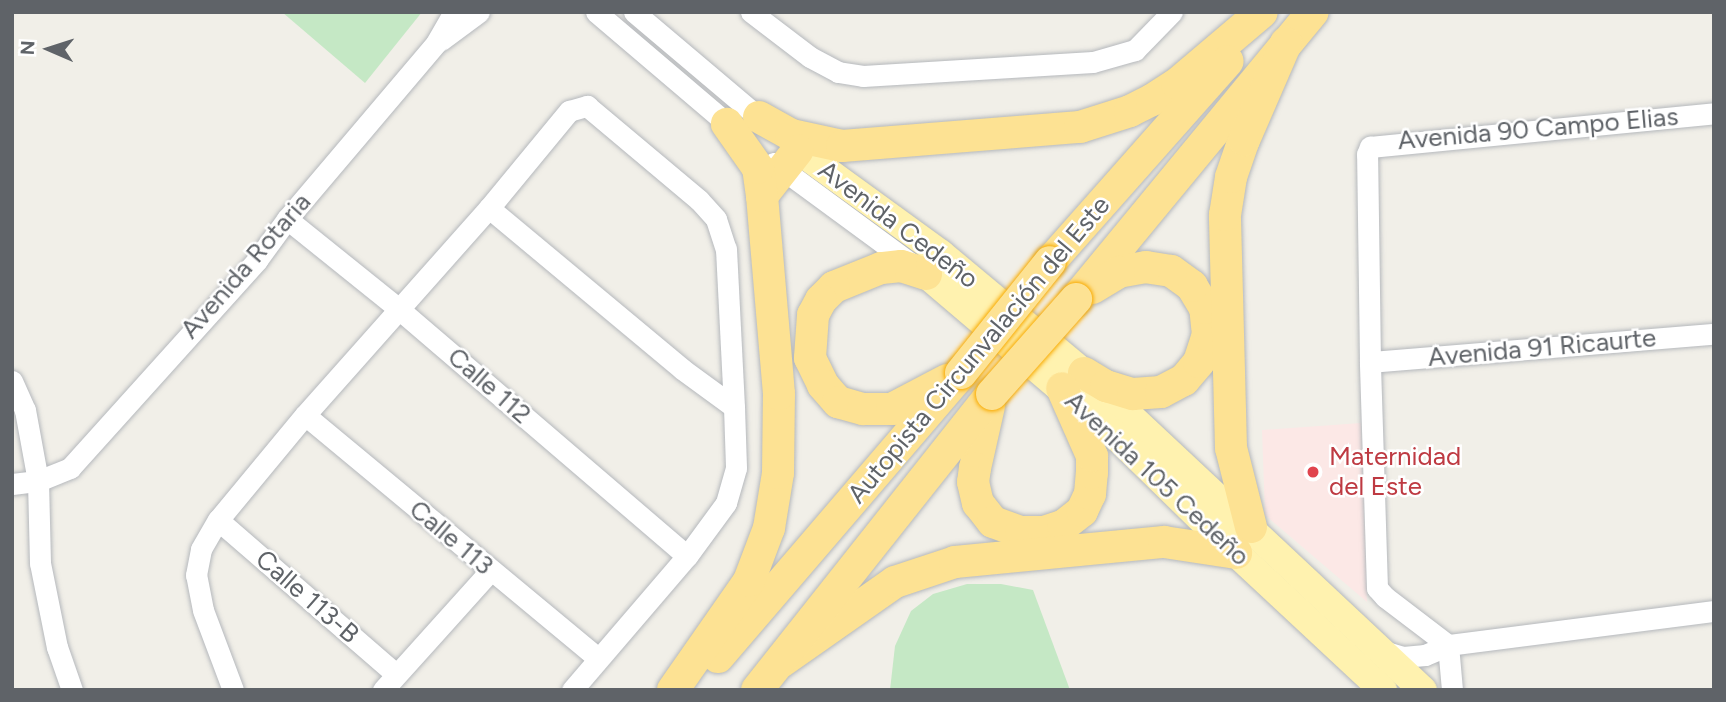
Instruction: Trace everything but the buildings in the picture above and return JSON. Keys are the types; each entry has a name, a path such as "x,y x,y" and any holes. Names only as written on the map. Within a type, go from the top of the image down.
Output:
{"highway":[{"path":"759,117 792,135 842,146 1080,127 1130,111 1152,100 1177,84 1262,12"},
{"name":"Autopista Circunvalación del Este","path":"690,690 961,373 1050,262 1270,12"},
{"name":"Autopista Circunvalación del Este","path":"757,690 992,394 1076,299 1313,12"},
{"path":"781,662 895,582 955,562 1164,542 1243,540 1231,448 1225,215 1231,177 1244,140 1286,43"},
{"path":"673,690 749,581 769,528 778,473 779,394 758,168 727,124"},
{"path":"762,196 790,160"},
{"path":"926,274 901,266 881,268 834,287 821,300 813,315 810,358 823,385 838,402 863,410 892,408 961,373"},
{"path":"992,394 973,482 978,503 993,522 1021,532 1044,532 1063,526 1082,511 1090,494 1092,473 1092,456 1073,381 1106,386 1133,394 1161,392 1184,380 1199,362 1208,335 1205,307 1192,286 1171,271 1146,267 1119,272 1076,299"}],"main road":[{"name":"Avenida Cedeño","path":"790,160 941,254 1073,381"},
{"name":"Avenida 105 Cedeño","path":"926,274 1073,381 1243,540 1383,690"},
{"name":"Avenida 105 Cedeño","path":"1243,540 1383,651 1423,690"}],"street":[{"name":"Avenida Rotaria","path":"12,484 38,481 70,468 257,260 287,219 436,43 454,12"},
{"path":"436,43 479,12"},
{"name":"Avenida Cedeño","path":"596,12 727,124 790,160 926,274"},
{"name":"Avenida Cedeño","path":"634,12 759,117 790,160"},
{"path":"751,12 810,57 838,72 863,76 1093,62 1135,50 1172,12"},
{"path":"233,690 203,610 196,575 201,549 218,520 305,415 489,208 569,111 587,106 699,200 716,219 726,249 736,468 726,503 687,556 572,690"},
{"name":"Avenida 90 Campo Elias","path":"1370,362 1367,154 1370,147 1377,144 1714,113"},
{"path":"489,208 682,369 734,407"},
{"name":"Calle 112","path":"287,219 400,310 687,556"},
{"name":"Avenida 91 Ricaurte","path":"1370,362 1714,334"},
{"path":"1370,362 1377,588 1448,646 1452,690"},
{"path":"12,381 25,410 38,481 40,564 57,646 72,690"},
{"name":"Calle 113","path":"305,415 598,658"},
{"name":"Calle 113-B","path":"218,520 390,682"},
{"path":"390,682 490,571"},
{"path":"1383,651 1403,657 1425,655 1448,646 1714,611"}],"shaded area":[{"name":"Maternidad del Este","path":"1361,423 1367,602 1265,515 1262,430"}],"green space":[{"path":"282,12 422,12 365,83"},
{"path":"967,584 1001,584 1033,590 1070,690 890,690 895,646 911,611 933,594"}],"place":[{"name":"Maternidad del Este","path":"1313,472"}]}
